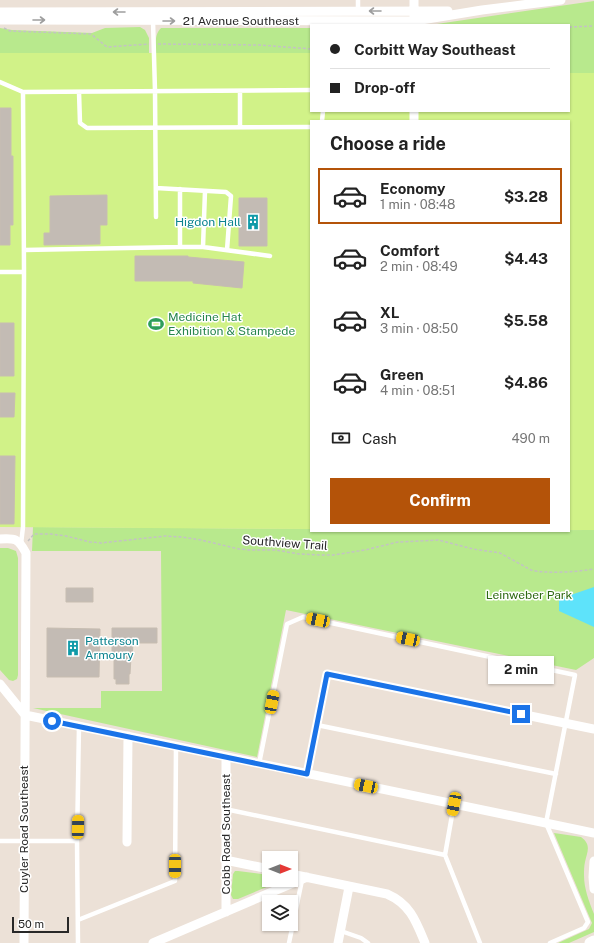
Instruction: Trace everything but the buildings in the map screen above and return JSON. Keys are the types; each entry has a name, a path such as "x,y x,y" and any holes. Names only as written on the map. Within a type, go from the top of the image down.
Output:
{"street":[{"path":"414,0 414,19"},
{"name":"21 Avenue Southeast","path":"0,20 414,19 482,10 524,2 561,0"},
{"name":"21 Avenue Southeast","path":"0,12 358,12 414,19"},
{"path":"0,539 13,538 21,544"},
{"name":"Cuyler Road Southeast","path":"21,544 26,553 24,943"},
{"path":"307,774 327,674 594,729"},
{"path":"0,684 25,715 594,833"},
{"path":"127,842 128,736"},
{"name":"Cobb Road Southeast","path":"226,757 226,912"},
{"path":"225,860 262,868"},
{"path":"594,861 592,877 594,889"},
{"path":"298,876 387,894 395,898 410,912 426,943"},
{"path":"153,943 305,878"},
{"path":"338,943 349,887"},
{"path":"590,943 594,941"}],"lane":[{"path":"358,0 358,12"},
{"path":"153,20 156,91 156,217"},
{"path":"0,82 23,92 310,90"},
{"path":"240,91 240,127"},
{"path":"21,544 23,519 23,92"},
{"path":"79,92 80,123 87,128 310,126"},
{"path":"156,188 226,192 231,196 227,250"},
{"path":"180,189 180,246"},
{"path":"203,247 205,191"},
{"path":"24,250 180,246 203,247 270,256"},
{"path":"0,272 24,272"},
{"path":"259,764 287,624 303,616 575,675 546,823 588,922 584,928 550,943"},
{"path":"317,725 556,774"},
{"path":"78,943 77,841 79,726"},
{"path":"78,920 175,881 176,746"},
{"path":"454,804 444,855 480,943"},
{"path":"225,809 444,855"},
{"path":"0,841 77,841"},
{"path":"289,943 305,878"},
{"path":"341,931 361,938 368,943"}],"path":[{"path":"570,27 594,26"},
{"name":"Southview Trail","path":"21,544 29,540 34,534 51,534 102,543 166,536 200,540 239,549 276,550 298,554 333,555 365,550 398,542 438,540 467,548 500,553 535,571 548,572 594,569"}],"green space":[{"path":"594,1 594,73 570,73 570,24 437,24"},
{"path":"140,27 145,30 149,38 149,53 0,53 0,28 12,30 92,33 105,28"},
{"path":"161,28 310,28 310,53 156,53 156,37"},
{"name":"Medicine Hat Exhibition & Stampede","path":"0,53 310,53 310,112 570,112 570,73 594,73 594,530 570,530 570,120 310,120 310,529 0,527"},
{"name":"Leinweber Park","path":"33,527 310,529 310,532 570,532 570,530 594,530 594,658 576,670 286,610 257,757 33,708 101,708 101,691 162,691 161,551 32,551"},
{"path":"0,548 8,548 16,551 18,558 18,675 17,679 13,681 9,680 0,670"},
{"path":"554,833 581,837 588,846 584,867 584,880 587,895 594,914 594,932 569,943 558,943 589,929 592,923"},
{"path":"235,871 238,871 262,874 262,887 266,887 238,899 233,899 231,895 233,874"}],"water":[{"path":"594,587 594,627 559,611 559,599"}],"place":[{"name":"Higdon Hall","path":"253,222"},
{"name":"Medicine Hat Exhibition & Stampede","path":"156,324"},
{"name":"Patterson Armoury","path":"73,648"}],"route":[{"path":"52,721 307,774 327,674 521,714"}]}
